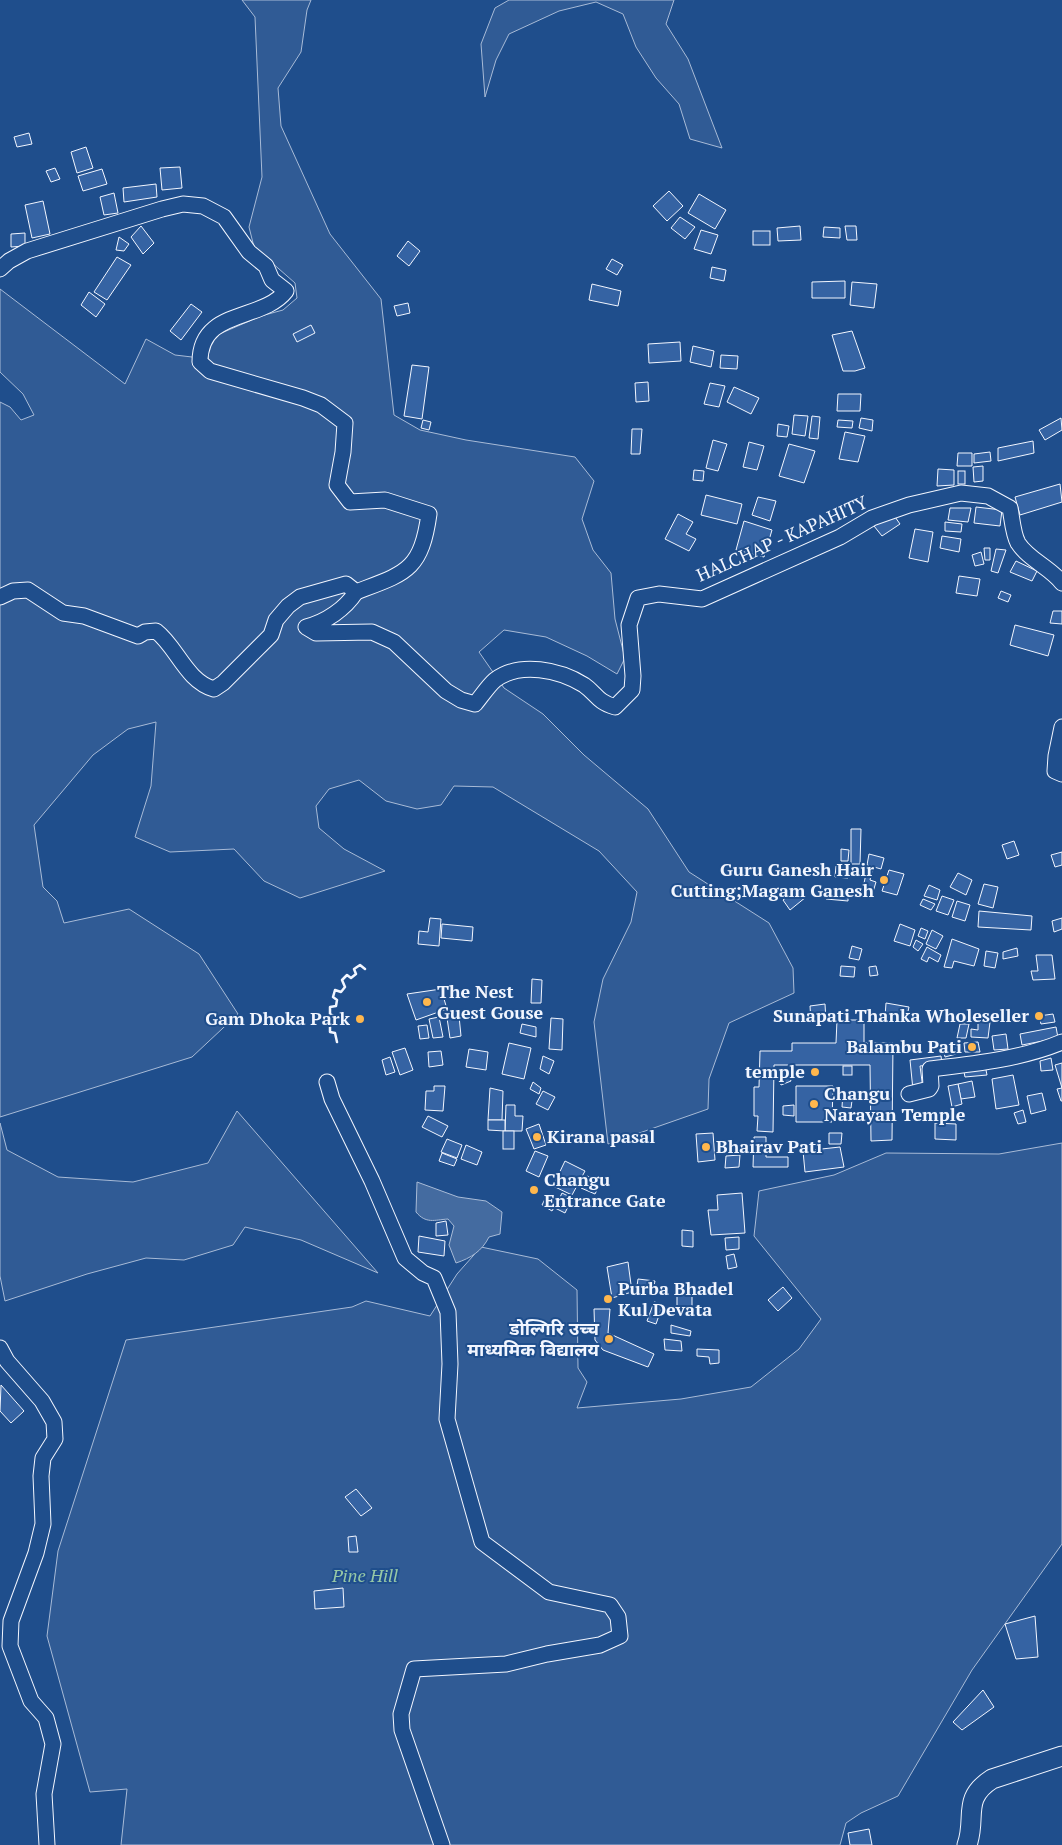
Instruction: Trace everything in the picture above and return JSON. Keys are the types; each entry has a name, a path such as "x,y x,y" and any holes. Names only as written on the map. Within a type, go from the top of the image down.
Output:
{"street":[{"path":"0,268 27,251 183,204 203,206 224,218 249,252 266,266 272,280 286,291 279,300 218,326 207,334 200,348 200,362 210,371 303,398 321,406 345,423 344,452 337,485 350,502 385,500 429,514 425,539 418,556 402,574 356,592 346,584 300,597 276,620 271,635 223,683 214,689 203,686 156,631 145,632 138,636 84,616 64,613 28,590 13,591 0,597"},
{"name":"HALCHAP - KAPAHITY","path":"356,592 348,603 319,624 306,627 316,633 372,632 394,642 446,691 461,700 475,704 496,680 526,668 557,673 584,686 601,703 614,707 632,690 633,676 629,625 638,598 659,594 702,599 840,537 872,518 909,505 961,493 988,496 1010,508 1018,543 1056,575 1062,583"},
{"path":"1062,727 1055,772 1062,774"},
{"path":"909,1094 929,1089 931,1086 930,1069 1001,1058 1048,1048 1062,1042"},
{"path":"327,1082 332,1099 372,1181 405,1258 423,1273 434,1278 448,1312 450,1364 447,1419 482,1542 549,1592 610,1605 618,1617 620,1636 600,1645 547,1654 506,1664 414,1669 401,1714 402,1730 442,1845"},
{"path":"0,1348 7,1361 42,1401 54,1422 55,1439 43,1458 40,1476 43,1524 36,1553 11,1621 10,1646 31,1701 46,1718 52,1744 44,1794 48,1845"},
{"path":"967,1845 971,1803 983,1785 992,1779 1062,1756"}],"shaded area":[{"path":"242,0 311,0 307,10 301,52 278,88 281,126 330,234 381,299 394,415 420,430 466,440 575,457 594,481 582,519 593,550 611,573 615,619 625,658 617,674 587,656 546,637 504,630 479,652 504,688 543,714 584,755 648,809 689,872 769,923 793,968 794,993 729,1023 709,1079 708,1109 608,1144 594,1022 603,979 631,922 637,892 599,851 493,787 454,786 441,805 417,809 386,801 359,780 329,789 316,806 319,828 344,849 385,871 300,898 264,881 234,849 170,852 135,837 151,786 156,722 128,729 93,755 34,825 43,887 57,901 64,923 129,909 199,954 238,1014 192,1057 0,1117 0,402 10,407 21,420 34,415 23,394 0,372 0,289 125,384 146,339 175,355 192,357 217,335 261,316 283,310 297,298 295,283 254,247 249,227 262,177 255,17"},
{"path":"509,0 674,0 666,24 688,59 722,148 690,139 679,104 656,78 636,47 623,14 596,2 559,11 509,34 496,60 485,97 481,44 495,8"},
{"path":"237,1111 378,1273 301,1240 245,1227 233,1245 184,1260 146,1258 87,1274 5,1301 0,1276 0,1123 7,1150 58,1177 133,1182 208,1163"},
{"name":"Pine Hill","path":"1062,1143 1062,1544 972,1670 898,1796 861,1813 846,1823 840,1845 121,1845 127,1789 90,1792 47,1636 58,1551 126,1340 352,1307 366,1301 430,1316 457,1274 481,1247 538,1259 577,1290 578,1368 587,1382 577,1408 681,1399 751,1387 799,1349 821,1319 754,1236 759,1191 834,1175 886,1153 999,1154"},
{"path":"417,1182 458,1197 486,1201 502,1212 500,1234 489,1237 476,1253 456,1263 449,1245 454,1226 448,1219 427,1220 416,1212"}],"building":[{"path":"29,133 32,144 17,147 14,137"},
{"path":"86,147 93,168 77,173 71,152"},
{"path":"180,167 182,188 162,190 160,168"},
{"path":"55,168 60,179 51,182 46,171"},
{"path":"102,169 107,184 83,191 78,176"},
{"path":"156,184 157,197 124,202 123,188"},
{"path":"669,191 683,206 667,221 653,206"},
{"path":"114,193 118,213 104,215 100,197"},
{"path":"699,194 726,210 715,229 688,213"},
{"path":"43,201 50,234 32,238 25,205"},
{"path":"680,217 695,227 685,239 671,228"},
{"path":"141,226 154,243 143,254 131,237"},
{"path":"800,226 801,240 778,241 777,228"},
{"path":"845,226 856,226 857,240 847,240"},
{"path":"824,227 840,228 840,238 823,237"},
{"path":"701,230 718,235 711,254 694,249"},
{"path":"753,231 770,231 770,245 753,245"},
{"path":"25,233 25,246 11,247 11,234"},
{"path":"119,237 129,244 124,251 116,250"},
{"path":"408,241 420,251 409,266 397,256"},
{"path":"117,257 131,265 107,300 94,292"},
{"path":"612,259 623,265 617,275 606,269"},
{"path":"712,267 726,270 724,281 710,278"},
{"path":"845,281 845,298 812,298 812,282"},
{"path":"852,282 877,284 874,308 850,305"},
{"path":"592,284 621,291 618,306 589,300"},
{"path":"89,292 105,304 96,317 81,305"},
{"path":"408,303 410,313 397,316 394,306"},
{"path":"191,304 202,312 181,340 170,331"},
{"path":"311,325 315,333 297,342 293,334"},
{"path":"852,331 865,368 855,371 843,371 832,335"},
{"path":"680,342 681,361 649,363 648,344"},
{"path":"693,346 714,351 711,367 690,362"},
{"path":"721,355 738,356 737,369 720,368"},
{"path":"412,365 429,367 422,419 404,416"},
{"path":"648,382 649,401 636,402 635,383"},
{"path":"710,383 725,386 719,407 704,404"},
{"path":"734,387 759,398 751,414 727,402"},
{"path":"838,394 861,394 860,411 837,411"},
{"path":"794,415 808,416 805,436 792,434"},
{"path":"812,416 820,417 818,439 809,438"},
{"path":"861,418 873,420 872,431 859,428"},
{"path":"1061,418 1062,430 1045,440 1039,430"},
{"path":"423,420 431,422 429,430 421,428"},
{"path":"838,420 853,421 852,428 837,427"},
{"path":"778,424 789,426 787,437 777,436"},
{"path":"632,429 642,429 640,454 631,454"},
{"path":"845,432 865,436 858,462 839,459"},
{"path":"713,440 727,444 718,471 706,468"},
{"path":"1033,441 1034,453 998,461 998,448"},
{"path":"749,442 764,446 757,470 743,467"},
{"path":"789,444 815,451 804,483 779,476"},
{"path":"990,452 991,461 974,463 974,454"},
{"path":"958,453 972,453 972,466 957,466"},
{"path":"983,466 983,481 974,482 973,467"},
{"path":"938,469 954,470 954,485 937,486"},
{"path":"694,470 704,471 703,481 693,480"},
{"path":"958,471 965,471 965,484 958,484"},
{"path":"1060,484 1062,502 1020,515 1015,497"},
{"path":"706,495 742,504 737,524 701,515"},
{"path":"758,497 776,501 770,521 752,515"},
{"path":"976,507 1002,510 1000,526 974,523"},
{"path":"950,508 971,508 968,522 948,520"},
{"path":"678,514 693,522 686,534 696,539 689,551 665,539"},
{"path":"893,514 900,524 882,536 874,526"},
{"path":"744,521 772,530 764,557 736,550"},
{"path":"945,522 962,524 961,532 945,531"},
{"path":"915,529 933,532 928,562 909,558"},
{"path":"942,536 961,539 959,552 940,548"},
{"path":"984,548 990,548 990,560 985,560"},
{"path":"996,549 1006,550 998,573 991,571"},
{"path":"981,552 984,564 975,566 972,555"},
{"path":"1016,561 1037,571 1032,581 1010,572"},
{"path":"959,576 980,579 977,596 956,593"},
{"path":"1001,591 1011,595 1008,602 998,598"},
{"path":"1053,611 1062,611 1062,624 1050,623"},
{"path":"1015,625 1054,635 1048,656 1010,645"},
{"path":"851,829 861,829 860,864 851,864"},
{"path":"1014,841 1019,855 1007,859 1002,845"},
{"path":"841,849 849,850 848,861 841,861"},
{"path":"1062,852 1062,865 1055,867 1051,855"},
{"path":"869,854 884,858 881,869 867,865"},
{"path":"836,866 849,869 848,878 835,877"},
{"path":"867,869 872,871 870,880 876,882 873,892 863,888"},
{"path":"889,870 904,874 897,895 882,891"},
{"path":"958,873 972,880 966,895 950,887"},
{"path":"984,884 998,887 993,908 978,904"},
{"path":"929,885 940,890 937,900 924,896"},
{"path":"800,887 806,897 790,910 783,900"},
{"path":"827,891 848,892 848,901 826,899"},
{"path":"942,896 954,900 948,915 936,911"},
{"path":"923,899 935,904 931,910 920,905"},
{"path":"957,901 970,905 965,921 952,917"},
{"path":"979,911 1032,916 1031,930 978,927"},
{"path":"430,918 441,919 439,946 418,944 419,931 428,932"},
{"path":"1062,918 1062,929 1054,932 1052,921"},
{"path":"442,924 473,927 472,941 441,938"},
{"path":"900,924 915,930 910,946 894,941"},
{"path":"921,928 928,931 925,939 918,936"},
{"path":"932,930 943,936 936,949 926,944"},
{"path":"952,939 979,949 974,966 954,961 952,968 944,967"},
{"path":"916,940 923,944 918,951 913,947"},
{"path":"852,946 862,949 859,960 849,958"},
{"path":"927,947 941,955 938,962 929,957 927,962 921,959"},
{"path":"1017,948 1018,956 1003,959 1003,952"},
{"path":"986,951 998,953 995,968 984,966"},
{"path":"1036,955 1052,955 1055,979 1033,980 1031,971 1038,971"},
{"path":"841,966 855,967 854,977 840,976"},
{"path":"876,966 878,975 870,976 869,967"},
{"path":"532,979 542,980 541,1003 531,1003"},
{"name":"The Nest Guest Gouse","path":"441,989 447,1009 416,1020 407,994"},
{"path":"886,1003 909,1007 906,1020 885,1017"},
{"path":"825,1004 826,1021 811,1022 810,1006"},
{"path":"1053,1014 1055,1022 1041,1024 1039,1016"},
{"path":"459,1016 461,1036 450,1038 447,1018"},
{"path":"439,1017 443,1037 433,1038 429,1019"},
{"path":"551,1018 563,1019 562,1050 549,1049"},
{"path":"837,1020 864,1020 864,1043 893,1043 892,1140 871,1141 870,1065 774,1065 773,1132 757,1131 758,1116 754,1116 754,1087 759,1087 760,1051 792,1051 792,1043 836,1043"},
{"path":"978,1021 990,1022 988,1038 971,1037 971,1029 978,1030"},
{"path":"522,1024 536,1027 536,1037 520,1033"},
{"path":"960,1024 969,1024 966,1038 957,1038"},
{"path":"427,1025 429,1038 420,1039 418,1026"},
{"path":"1056,1027 1058,1038 1022,1045 1020,1034"},
{"path":"1006,1034 1008,1049 994,1050 992,1036"},
{"name":"Balambu Pati","path":"978,1042 980,1052 965,1052 964,1043"},
{"path":"509,1043 531,1048 524,1079 502,1074"},
{"path":"957,1044 960,1053 945,1057 943,1048"},
{"path":"405,1048 413,1070 400,1075 392,1052"},
{"path":"469,1049 488,1052 486,1070 466,1067"},
{"path":"441,1051 443,1065 429,1067 428,1052"},
{"path":"543,1056 554,1061 549,1074 540,1069"},
{"path":"941,1056 942,1064 920,1066 923,1089 913,1090 910,1060"},
{"path":"390,1057 395,1072 386,1075 382,1060"},
{"path":"1051,1058 1053,1070 1041,1071 1040,1061"},
{"path":"1062,1063 1062,1088 1055,1065"},
{"path":"985,1065 987,1075 965,1077 963,1067"},
{"path":"843,1066 852,1066 852,1075 843,1075"},
{"path":"1013,1075 1019,1105 996,1109 992,1079"},
{"path":"789,1076 791,1081 781,1085 779,1079"},
{"path":"972,1081 975,1097 961,1099 958,1084"},
{"path":"533,1082 541,1088 539,1094 530,1089"},
{"path":"958,1084 962,1104 952,1107 948,1086"},
{"path":"434,1086 445,1086 443,1111 425,1110 426,1091 434,1091"},
{"name":"Changu Narayan Temple","path":"796,1086 833,1086 832,1122 796,1122"},
{"path":"490,1088 503,1091 502,1120 488,1120"},
{"path":"1062,1088 1062,1101 1061,1101 1057,1089"},
{"path":"543,1091 555,1097 548,1110 536,1104"},
{"path":"843,1092 853,1093 851,1108 842,1107"},
{"path":"1042,1093 1046,1110 1031,1114 1027,1096"},
{"path":"506,1105 515,1105 515,1116 523,1116 522,1131 505,1131"},
{"path":"794,1105 794,1116 783,1115 783,1106"},
{"path":"1023,1110 1026,1122 1018,1124 1014,1113"},
{"path":"428,1116 448,1126 442,1137 422,1127"},
{"path":"488,1120 505,1120 505,1131 488,1130"},
{"path":"935,1123 956,1124 956,1140 935,1139"},
{"path":"539,1124 546,1145 534,1149 526,1129"},
{"path":"503,1131 514,1131 514,1149 503,1149"},
{"name":"Bhairav Pati","path":"713,1133 715,1160 698,1162 696,1134"},
{"path":"829,1133 842,1133 841,1144 829,1144"},
{"path":"754,1137 766,1137 766,1157 788,1157 788,1167 753,1167"},
{"path":"447,1139 462,1145 457,1158 441,1152"},
{"path":"466,1145 482,1152 477,1165 461,1159"},
{"path":"840,1147 844,1167 805,1172 803,1151"},
{"path":"535,1151 548,1156 539,1177 526,1171"},
{"path":"442,1153 457,1159 454,1166 439,1161"},
{"path":"740,1155 739,1167 725,1168 726,1156"},
{"path":"565,1161 585,1171 572,1195 553,1186"},
{"path":"587,1176 596,1180 592,1188 597,1190 595,1194 581,1188"},
{"path":"562,1193 572,1198 565,1213 555,1208"},
{"path":"742,1193 745,1233 711,1235 708,1210 718,1210 717,1195"},
{"path":"547,1195 553,1198 551,1201 556,1204 552,1211 542,1205"},
{"path":"446,1221 448,1235 436,1236 436,1223"},
{"path":"682,1230 693,1231 693,1247 682,1246"},
{"path":"419,1236 445,1241 444,1256 418,1252"},
{"path":"739,1237 739,1249 726,1250 725,1238"},
{"path":"734,1254 737,1267 728,1269 726,1256"},
{"path":"628,1262 632,1292 612,1298 607,1267"},
{"path":"638,1279 655,1281 652,1295 636,1293"},
{"path":"783,1287 792,1298 778,1311 768,1300"},
{"path":"677,1295 692,1296 692,1308 677,1307"},
{"path":"654,1302 663,1304 656,1324 647,1321"},
{"path":"594,1309 610,1309 608,1333 654,1354 648,1367 603,1350 595,1340"},
{"path":"671,1325 691,1331 690,1336 671,1333"},
{"path":"664,1339 681,1341 682,1351 665,1350"},
{"path":"697,1349 719,1350 719,1363 710,1364 709,1357 697,1356"},
{"path":"1,1385 24,1411 11,1423 0,1411"},
{"path":"356,1489 372,1508 361,1516 345,1497"},
{"path":"356,1536 358,1552 349,1552 348,1537"},
{"path":"343,1588 344,1607 315,1609 314,1591"},
{"path":"1035,1616 1038,1657 1016,1659 1005,1624"},
{"path":"983,1690 994,1707 962,1730 953,1722"},
{"path":"869,1829 872,1845 850,1845 848,1833"}],"wall":[{"path":"337,1042 335,1033 330,1032 330,1024 334,1022 334,1016 330,1014 330,1007 336,1006 337,1000 333,997 335,990 341,992 345,987 342,980 347,975 351,978 356,974 354,969 360,965 365,969"}],"place":[{"name":"Guru Ganesh Hair Cutting;Magam Ganesh","path":"884,880"},
{"name":"The Nest Guest Gouse","path":"427,1002"},
{"name":"Sunapati Thanka Wholeseller","path":"1039,1016"},
{"name":"Gam Dhoka Park","path":"360,1019"},
{"name":"Balambu Pati","path":"972,1047"},
{"name":"temple","path":"815,1072"},
{"name":"Changu Narayan Temple","path":"814,1104"},
{"name":"Kirana pasal","path":"537,1137"},
{"name":"Bhairav Pati","path":"706,1147"},
{"name":"Changu Entrance Gate","path":"534,1190"},
{"name":"Purba Bhadel Kul Devata","path":"608,1299"},
{"name":"डोल्गिरि उच्च माध्यमिक विद्यालय","path":"609,1339"}]}
